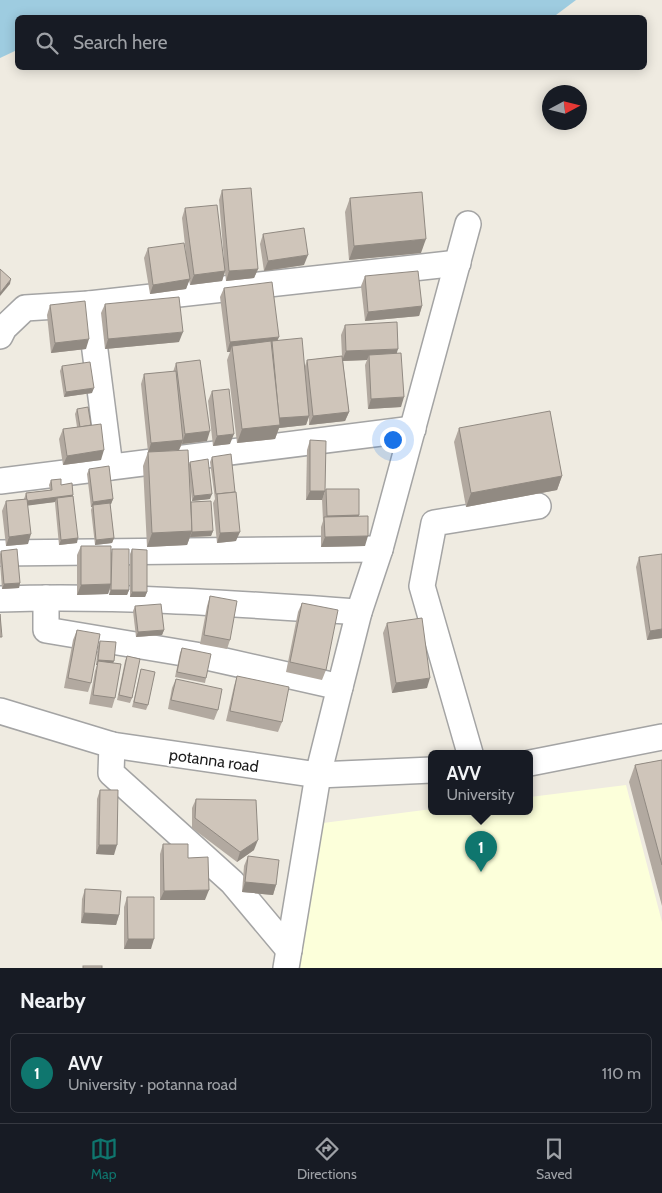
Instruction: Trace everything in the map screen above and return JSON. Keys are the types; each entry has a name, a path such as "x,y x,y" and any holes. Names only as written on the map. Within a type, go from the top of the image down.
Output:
{"street":[{"path":"288,959 318,774 359,612 380,550 468,224"},
{"path":"0,336 4,328 25,308 89,304 458,263"},
{"path":"89,304 110,467"},
{"path":"0,481 412,429"},
{"path":"469,750 422,586 434,523 538,506"},
{"path":"0,553 380,550"},
{"path":"0,600 46,598 204,602 359,612"},
{"path":"46,598 46,630 207,657 340,687"},
{"name":"potanna road","path":"0,711 112,745 318,774 428,770"},
{"path":"533,762 662,738"},
{"path":"112,745 111,772 232,882 288,959"}],"shaded area":[{"path":"626,785 662,922 662,968 296,968 323,823 428,810 428,815 533,815 533,797"}],"water":[{"path":"0,0 576,0 556,15 15,15 15,51 0,58"}],"building":[{"path":"251,188 258,269 229,271 222,190"},
{"path":"422,192 426,239 354,246 350,198"},
{"path":"217,205 225,271 194,275 185,208"},
{"path":"304,228 308,255 268,261 263,234"},
{"path":"184,243 190,279 153,285 148,248"},
{"path":"0,269 11,279 0,293"},
{"path":"418,271 422,306 368,312 365,276"},
{"path":"272,282 279,337 230,342 224,288"},
{"path":"179,297 183,332 108,339 105,304"},
{"path":"85,301 89,339 55,343 50,305"},
{"path":"397,322 398,349 346,351 345,325"},
{"path":"302,338 309,416 279,418 272,341"},
{"path":"271,341 280,425 242,429 232,346"},
{"path":"401,353 404,397 371,399 369,355"},
{"path":"342,356 349,412 313,416 307,360"},
{"path":"200,360 210,431 185,434 176,363"},
{"path":"90,362 94,388 66,392 62,366"},
{"path":"176,371 183,440 151,443 144,374"},
{"path":"229,389 234,434 217,436 212,391"},
{"path":"88,407 91,425 80,427 77,409"},
{"path":"550,411 562,476 471,493 459,428"},
{"path":"101,424 104,450 67,456 63,429"},
{"path":"310,440 326,441 325,491 310,491"},
{"path":"188,450 192,531 152,533 148,452"},
{"path":"231,454 235,492 216,494 212,457"},
{"path":"208,459 212,494 194,496 190,462"},
{"path":"109,466 113,499 93,502 89,469"},
{"path":"61,479 61,485 72,483 73,495 27,501 26,493 52,490 51,480"},
{"path":"326,489 359,489 359,515 327,516"},
{"path":"236,492 240,532 220,533 217,494"},
{"path":"73,496 78,538 61,540 57,498"},
{"path":"27,499 31,534 9,537 6,501"},
{"path":"211,501 213,531 192,532 191,502"},
{"path":"110,503 114,538 96,540 93,505"},
{"path":"368,516 368,536 325,537 324,517"},
{"path":"81,546 111,546 111,584 81,585"},
{"path":"17,549 20,583 4,584 1,551"},
{"path":"112,549 129,549 129,590 111,590"},
{"path":"132,549 147,550 147,592 132,592"},
{"path":"662,554 662,629 650,631 639,557"},
{"path":"210,596 237,601 230,640 204,635"},
{"path":"302,603 338,610 326,670 290,662"},
{"path":"161,604 164,630 138,632 135,606"},
{"path":"0,614 2,637 0,637"},
{"path":"422,618 430,678 396,683 387,623"},
{"path":"77,630 100,634 91,683 68,678"},
{"path":"100,641 116,642 114,661 98,660"},
{"path":"182,648 211,654 206,678 177,672"},
{"path":"127,656 140,659 132,698 119,695"},
{"path":"98,661 121,664 115,698 93,695"},
{"path":"141,669 155,672 148,705 134,702"},
{"path":"237,676 289,687 282,722 230,711"},
{"path":"176,679 222,689 218,710 171,700"},
{"path":"662,760 662,865 635,765"},
{"path":"100,790 118,790 117,845 99,845"},
{"path":"196,799 256,800 258,840 240,852 195,818"},
{"path":"163,844 188,844 188,858 208,857 209,890 164,891"},
{"path":"248,856 279,860 276,885 245,882"},
{"path":"85,889 121,891 119,915 84,913"},
{"path":"127,897 154,897 154,939 128,939"},
{"path":"83,966 102,966 102,968 83,968"}],"place":[{"name":"AVV","path":"481,872"}]}
